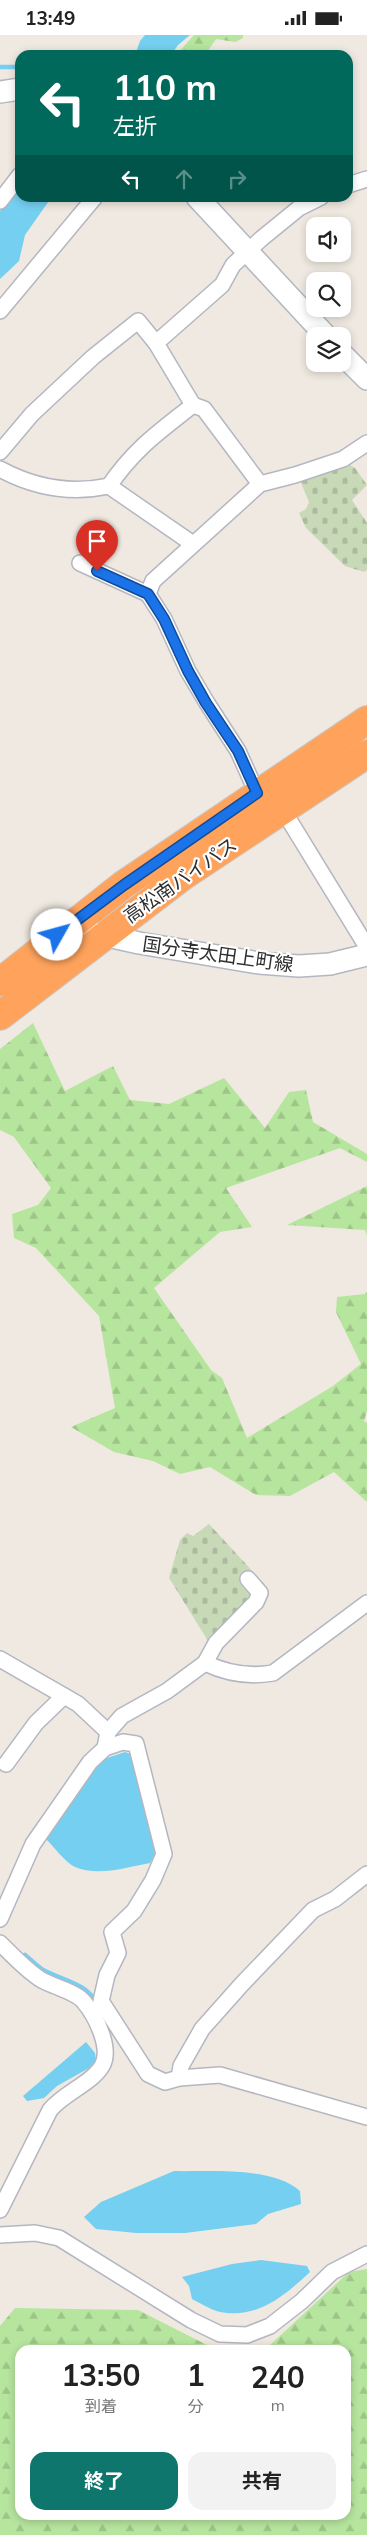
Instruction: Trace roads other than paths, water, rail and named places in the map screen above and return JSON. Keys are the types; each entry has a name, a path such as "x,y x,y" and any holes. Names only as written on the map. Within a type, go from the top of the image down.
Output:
{"highway":[{"name":"高松南バイパス","path":"0,982 70,925 124,885 367,720"},
{"name":"高松南バイパス","path":"0,1016 183,876 367,754"}],"main road":[{"path":"0,92 15,90"},
{"path":"202,202 318,327"},
{"path":"351,363 367,379"},
{"name":"国分寺太田上町線","path":"70,925 103,936 259,963 299,966 330,964 367,955"}],"street":[{"path":"353,183 367,179"},
{"path":"0,201 15,182"},
{"path":"0,311 91,202"},
{"path":"156,343 222,285 233,265 248,251 300,208 311,202"},
{"path":"0,452 32,414 93,357 138,321 156,343 193,405 204,409 260,484"},
{"path":"0,469 43,486 86,491 109,485 126,461 139,448 193,405"},
{"path":"148,594 153,581 260,484 343,459 367,443"},
{"path":"109,485 193,544"},
{"path":"80,563 148,594 164,619 188,671 206,703 238,751 257,793"},
{"path":"283,810 367,947"},
{"path":"105,1748 108,1732 122,1716 167,1691 206,1663 216,1643 256,1603 260,1593 248,1579"},
{"path":"206,1663 223,1671 273,1673 367,1603"},
{"path":"0,1659 78,1704 108,1732"},
{"path":"6,1764 36,1723 64,1696"},
{"path":"0,1919 33,1844 90,1762 105,1748 123,1742 136,1745 164,1854 153,1880 134,1911 112,1932 118,1953 108,1975 101,2001 148,2074 165,2082 180,2078 220,2075 367,2117"},
{"path":"180,2078 181,2066 202,2029 242,1983 313,1911 335,1899 367,1874"},
{"path":"0,1943 21,1965 41,1979 84,2000 97,2023 105,2048 103,2065 92,2077 60,2099 50,2110 0,2210"},
{"path":"0,2235 35,2233 59,2238 191,2320 220,2334 247,2335 270,2326 302,2301 332,2272 367,2254"}],"water":[{"path":"145,35 190,35 174,50 137,50 140,41"},
{"path":"15,193 15,202 48,202 25,235 19,261 0,279 0,211"},
{"path":"125,1752 131,1754 155,1854 150,1863 112,1870 93,1871 75,1867 46,1839 98,1765 104,1759"},
{"path":"86,2042 95,2053 96,2060 89,2068 57,2086 44,2098 27,2101 23,2096"},
{"path":"174,2171 240,2172 274,2177 300,2191 301,2204 268,2214 256,2224 185,2233 136,2233 96,2229 84,2217 101,2202"},
{"path":"261,2260 307,2266 310,2272 270,2304 246,2312 234,2313 217,2311 192,2299 189,2286 182,2277 232,2264"}],"waterway":[{"path":"0,67 15,67"},
{"path":"25,1955 43,1970 80,1986 92,1996 96,2003"}]}
